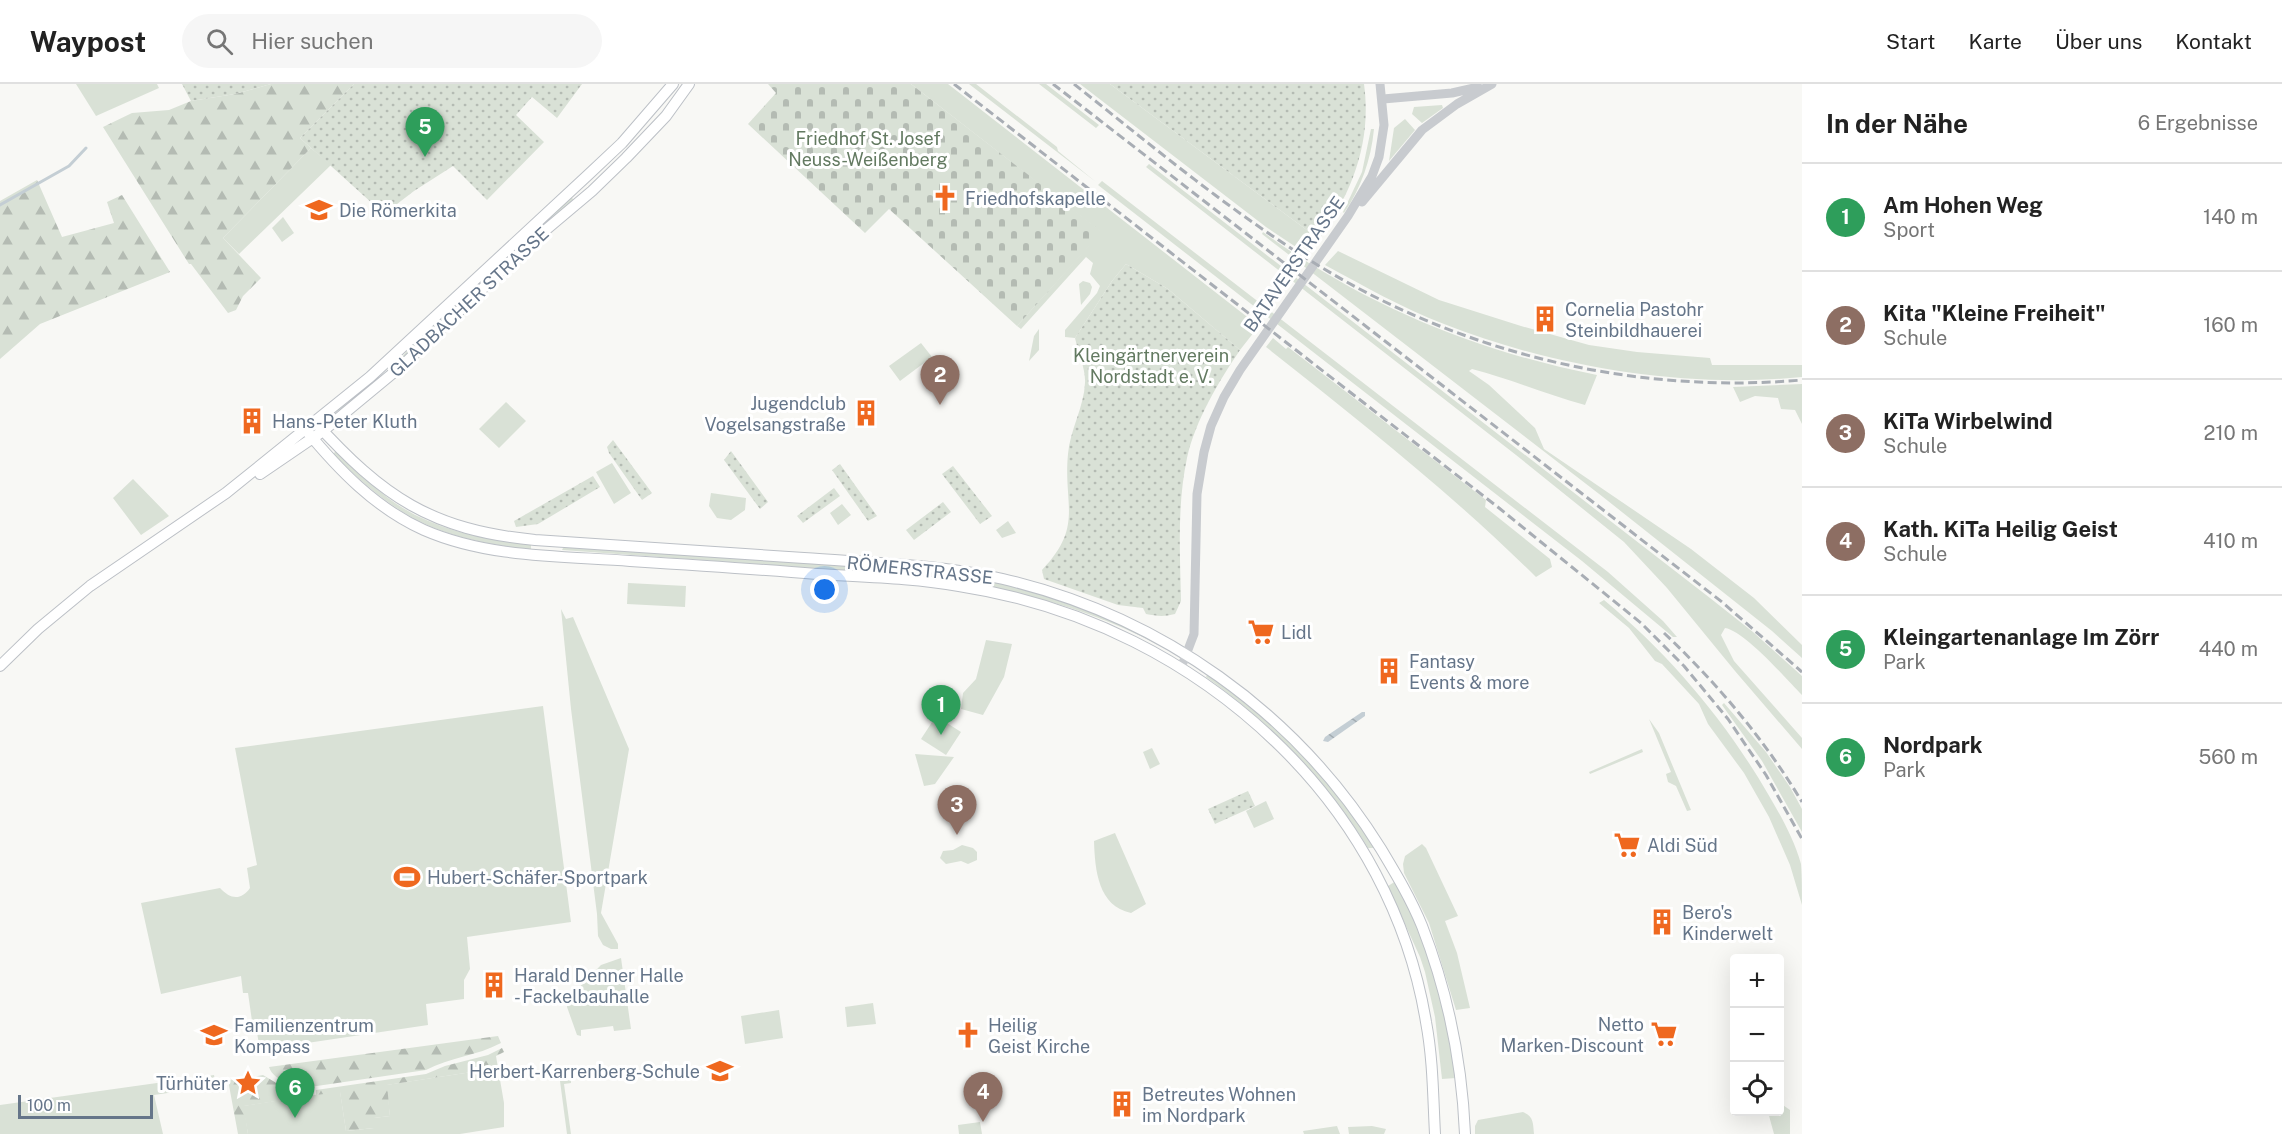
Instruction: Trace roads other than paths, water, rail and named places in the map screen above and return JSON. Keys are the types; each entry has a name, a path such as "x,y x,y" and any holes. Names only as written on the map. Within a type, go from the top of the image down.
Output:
{"main road":[{"name":"GLADBACHER STRASSE","path":"0,666 38,629 90,586 226,494 398,353 522,235 582,182 622,142 673,84"},
{"name":"GLADBACHER STRASSE","path":"226,494 247,483 313,439 387,379 529,244 599,185 666,116 689,84"},
{"name":"RÖMERSTRASSE","path":"314,421 366,473 397,498 425,513 470,530 535,540 889,564 964,572 1020,584 1071,599 1142,628 1187,655 1249,698 1306,752 1352,805 1399,878 1422,926 1448,1007 1459,1062 1465,1134"},
{"name":"RÖMERSTRASSE","path":"305,429 371,498 410,523 461,543 528,554 877,578 960,586 1033,602 1078,617 1152,649 1243,712 1300,765 1334,806 1371,864 1402,932 1422,1001 1431,1063 1435,1134"}],"street":[{"name":"BATAVERSTRASSE","path":"1181,668 1187,655 1195,623 1197,494 1211,426 1221,402 1240,370 1348,216 1372,176 1379,157 1384,125 1380,84"},
{"path":"1383,99 1452,93 1487,84"},
{"path":"1348,216 1422,130 1457,104 1492,84"}],"water":[{"path":"1365,712 1365,716 1328,742 1323,741 1325,737"}],"waterway":[{"path":"0,205 69,166 86,148"}],"railway":[{"path":"954,84 1499,508 1641,623 1684,666 1728,719 1766,775 1802,839"},
{"path":"1053,84 1722,602 1802,672"},
{"path":"1074,84 1190,176 1280,241 1367,293 1425,320 1485,343 1547,360 1610,373 1674,381 1738,383 1802,380"},
{"path":"1664,633 1739,713 1772,756 1802,802"}],"place":[{"name":"Kleingartenanlage Im Zörr","path":"425,157"},
{"name":"Friedhofskapelle","path":"945,198"},
{"name":"Die Römerkita","path":"319,210"},
{"name":"Cornelia Pastohr Steinbildhauerei","path":"1545,319"},
{"name":"Kita \"Kleine Freiheit\"","path":"940,405"},
{"name":"Jugendclub Vogelsangstraße","path":"866,413"},
{"name":"Hans-Peter Kluth","path":"252,421"},
{"name":"Lidl","path":"1261,632"},
{"name":"Fantasy Events & more","path":"1389,671"},
{"name":"Am Hohen Weg","path":"941,735"},
{"name":"KiTa Wirbelwind","path":"957,835"},
{"name":"Aldi Süd","path":"1627,845"},
{"name":"Hubert-Schäfer-Sportpark","path":"407,877"},
{"name":"Bero's Kinderwelt","path":"1662,922"},
{"name":"Harald Denner Halle - Fackelbauhalle","path":"494,985"},
{"name":"Netto Marken-Discount","path":"1664,1034"},
{"name":"Familienzentrum Kompass","path":"214,1035"},
{"name":"Heilig Geist Kirche","path":"968,1035"},
{"name":"Herbert-Karrenberg-Schule","path":"720,1071"},
{"name":"Türhüter","path":"248,1083"},
{"name":"Betreutes Wohnen im Nordpark","path":"1122,1104"},
{"name":"Nordpark","path":"295,1118"},
{"name":"Kath. KiTa Heilig Geist","path":"983,1122"}],"park label":[{"name":"Friedhof St. Josef Neuss-Weißenberg","path":"868,148"},
{"name":"Kleingärtnerverein Nordstadt e. V.","path":"1151,365"}]}
